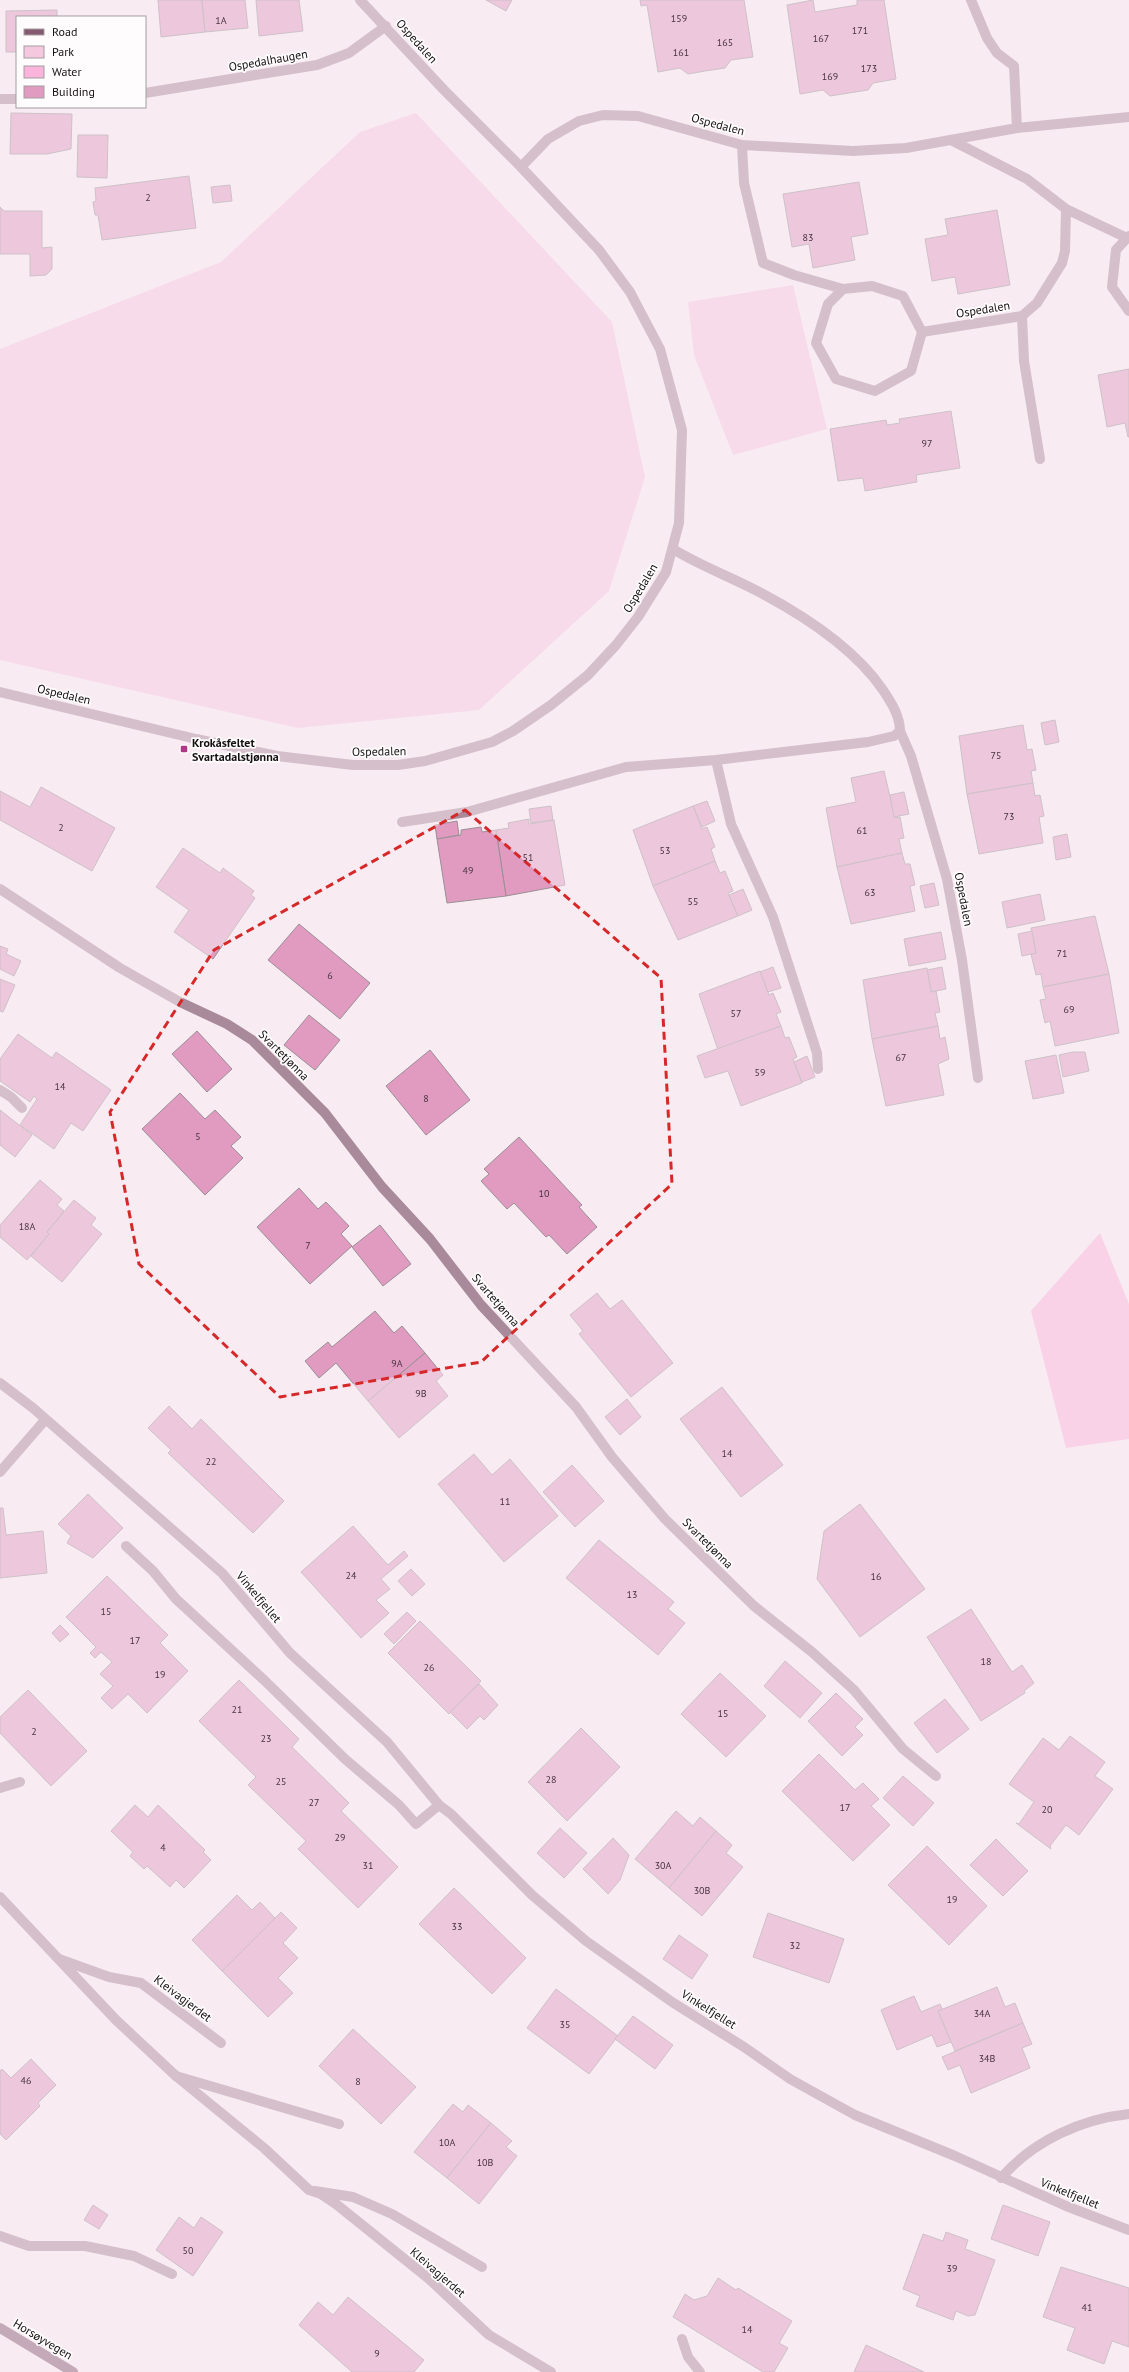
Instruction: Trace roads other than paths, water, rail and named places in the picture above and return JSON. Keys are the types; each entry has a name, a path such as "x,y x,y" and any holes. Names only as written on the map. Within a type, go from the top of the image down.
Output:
{"main road":[{"name":"Horsøyvegen","path":"0,2328 73,2372"}],"street":[{"name":"Ospedalen","path":"0,692 196,739 278,756 353,765 398,765 425,761 492,742 513,731 551,705 588,675 616,646 638,617 666,572 673,549 680,509 682,430 660,349 630,292 599,250 522,166 444,90 386,26 360,0"},
{"path":"971,0 987,38 996,53 1014,66 1016,128"},
{"name":"Ospedalhaugen","path":"146,93 316,65 349,53 386,26"},
{"path":"0,99 16,99"},
{"name":"Ospedalen","path":"522,166 548,139 579,121 603,115 638,116 742,145 853,151 906,148 1016,128 1129,117"},
{"path":"951,140 1027,179 1066,209 1128,237 1116,250 1112,287 1129,311"},
{"path":"742,145 744,183 763,263 794,275 844,290 872,286 902,296 922,332 911,371 875,390 836,379 816,343 828,304 844,290"},
{"name":"Ospedalen","path":"922,332 1022,316 1037,303 1062,263 1065,250 1066,209"},
{"path":"1022,316 1024,361 1040,459"},
{"name":"Ospedalen","path":"673,549 692,560 764,594 850,652 872,674 887,696 896,712 900,731 911,756 947,879 962,960 978,1078"},
{"path":"402,822 467,812 626,767 716,760 868,742 894,736 900,731"},
{"path":"716,760 731,824 773,916 817,1053 818,1069"},
{"name":"Svartetjønna","path":"0,889 120,968 180,1002 227,1024 252,1040 325,1113 382,1187 430,1239 481,1305 576,1407 612,1457 665,1519 754,1606 812,1652 854,1690 903,1748 936,1776"},
{"path":"0,1090 11,1097 22,1108"},
{"name":"Vinkelfjellet","path":"0,1384 45,1420 222,1573 290,1653 387,1742 439,1805 451,1814 532,1896 586,1941 672,2002 744,2047 790,2079 855,2115 955,2156 1001,2178 1129,2230"},
{"path":"0,1472 45,1420"},
{"path":"126,1546 153,1571 176,1599 264,1680 345,1760 400,1805 416,1824 439,1805"},
{"path":"0,1788 20,1782"},
{"name":"Kleivagjerdet","path":"0,1897 116,2020 176,2076 264,2148 309,2190 321,2194 336,2204 410,2263 489,2335 551,2372"},
{"name":"Kleivagjerdet","path":"59,1959 109,1976 141,1983 221,2042"},
{"name":"Kleivagjerdet","path":"176,2076 339,2124"},
{"path":"1001,2178 1010,2168 1040,2144 1064,2131 1082,2124 1129,2114"},
{"name":"Kleivagjerdet","path":"309,2190 353,2198 392,2214 482,2267"},
{"path":"0,2236 29,2246 85,2246 134,2256 172,2274"},
{"path":"682,2339 688,2357 700,2372"}],"water":[{"path":"1100,1233 1129,1304 1129,1439 1066,1448 1031,1311"}],"place":[{"name":"Krokåsfeltet Svartadalstjønna","path":"184,749"}]}
